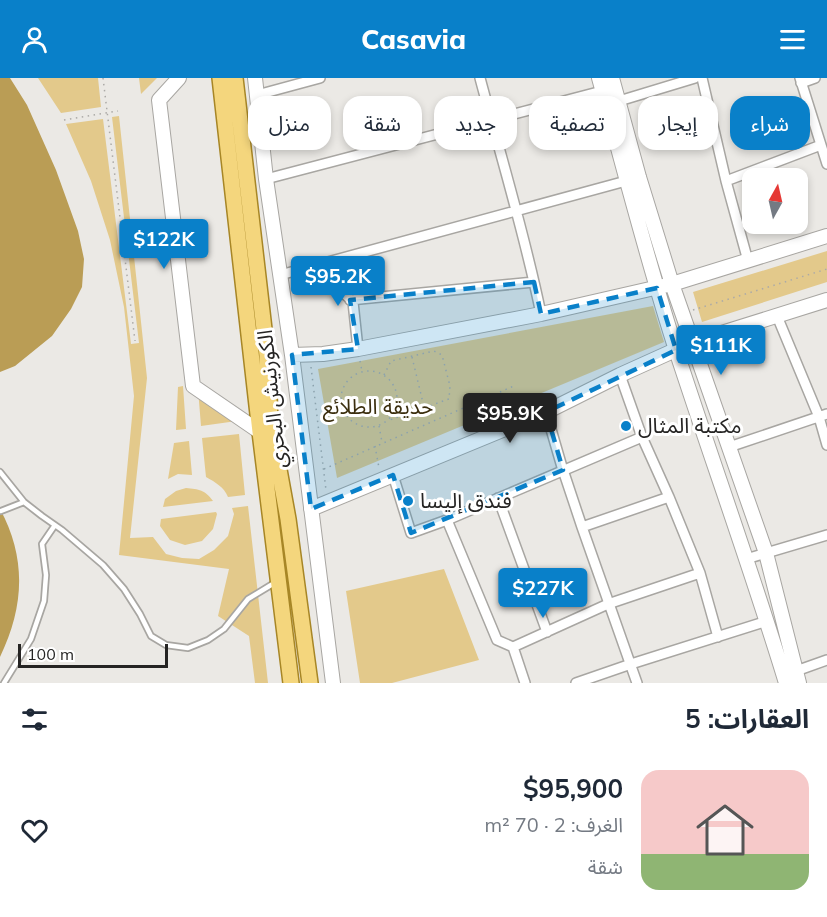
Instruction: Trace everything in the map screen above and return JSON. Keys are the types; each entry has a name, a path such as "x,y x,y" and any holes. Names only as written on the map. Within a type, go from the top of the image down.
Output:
{"main road":[{"name":"الكورنيش البحري","path":"220,78 291,683"},
{"name":"الكورنيش البحري","path":"235,78 267,355 270,420 288,519 310,683"}],"street":[{"path":"179,78 159,99 193,386 260,432"},
{"path":"255,78 266,179 292,355 333,683"},
{"path":"257,95 321,78"},
{"path":"480,78 485,96"},
{"path":"612,78 617,96"},
{"path":"626,99 695,78"},
{"path":"702,78 726,181 748,261"},
{"path":"815,78 801,80 827,164"},
{"path":"517,112 601,84 626,181 676,350 786,683"},
{"path":"626,128 672,284 766,553 798,677 827,660"},
{"path":"266,179 434,135"},
{"path":"726,181 821,145"},
{"path":"500,150 541,314"},
{"path":"280,275 626,181"},
{"path":"292,355 323,354 358,349 541,314 672,284 827,236"},
{"path":"315,266 353,302 358,349"},
{"path":"351,300 534,282"},
{"path":"312,509 546,412 693,342 827,300"},
{"path":"777,316 823,416 827,446"},
{"path":"620,375 642,437 700,573 718,637"},
{"path":"546,412 582,527 637,683"},
{"path":"729,447 823,416"},
{"path":"387,478 411,533 447,520 642,437"},
{"path":"582,527 669,497"},
{"path":"498,498 547,632"},
{"path":"447,520 497,640 513,647 608,604 700,573"},
{"path":"746,559 827,535"},
{"path":"576,683 767,621"},
{"path":"513,647 525,683"}],"lane":[{"path":"0,472 24,502 103,565 124,589 151,636 166,645 188,648 208,639 224,629 248,599 278,580"},
{"path":"1,511 24,502"},
{"path":"4,683 31,639 44,601 46,575 42,544 55,525"}],"path":[{"path":"103,78 135,341"},
{"path":"64,120 118,111"},
{"path":"683,314 827,268"},
{"path":"384,375 391,361 434,351 442,355 450,386 449,399 379,425 361,426 352,422 346,415 340,398 342,389 354,375 372,370 389,378 397,395 397,405 387,421"},
{"path":"309,354 328,502"},
{"path":"411,356 424,407"},
{"path":"324,469 516,385"},
{"path":"379,425 382,443"},
{"path":"375,446 387,478"}],"highlighted area":[{"path":"534,282 541,314 657,288 676,350 546,412 563,470 411,533 393,475 311,509 292,355 358,349 350,300"}],"green space":[{"path":"38,78 98,78 101,107 61,113"},
{"path":"139,78 157,78 141,94"},
{"path":"119,116 147,378 130,538 153,537 166,554 199,559 214,550 228,536 234,514 232,508 248,506 268,683 255,683 249,636 218,616 229,569 119,555 134,396 124,307 110,240 91,181 66,124 103,119 131,344 139,343 112,117"},
{"path":"827,251 827,282 702,322 693,292"},
{"name":"حديقة الطلائع","path":"653,306 664,342 337,478 318,369"},
{"path":"183,386 186,429 176,430 178,387"},
{"path":"198,389 244,420 201,426"},
{"path":"239,434 245,495 228,497 222,488 206,477 202,438"},
{"path":"189,441 192,475 178,474 168,479 174,443"},
{"path":"186,488 201,491 213,501 163,507 165,499 176,491"},
{"path":"216,512 213,529 202,541 185,545 170,540 160,526 161,519"},
{"path":"444,569 479,660 392,683 360,683 346,591"}],"shaded area":[{"path":"0,78 10,78 27,105 56,170 78,231 84,259 82,287 71,309 52,336 15,366 0,372"},
{"path":"0,509 15,546 19,583 14,620 0,657"}],"place":[{"name":"مكتبة المثال","path":"626,426"},
{"name":"فندق إليسا","path":"408,501"}]}
